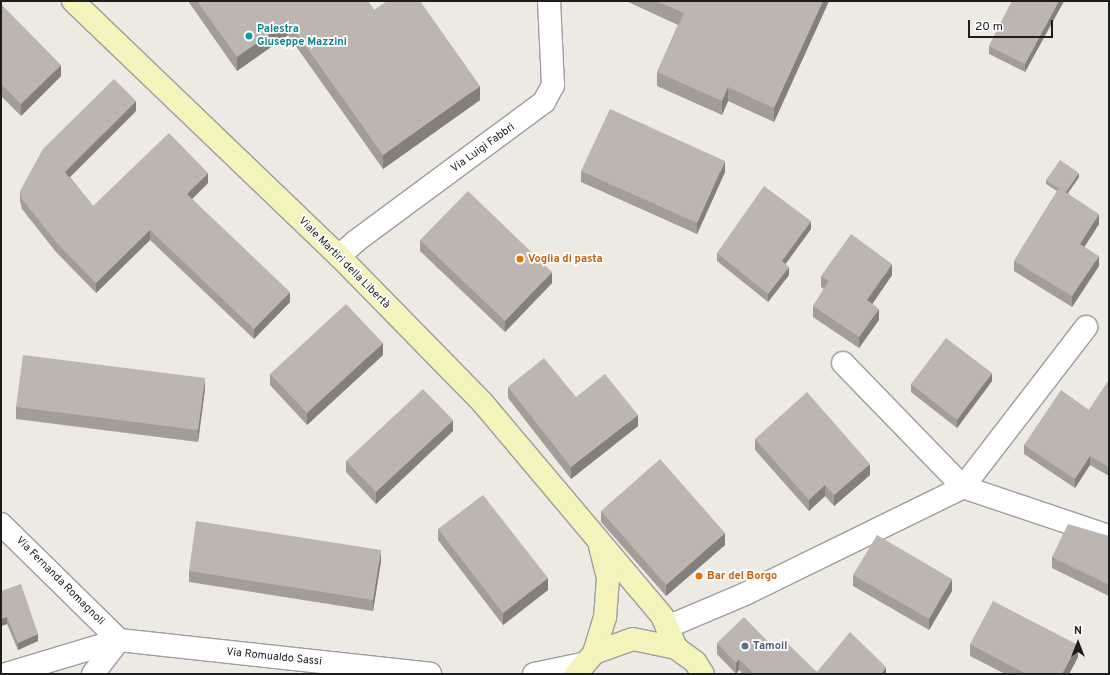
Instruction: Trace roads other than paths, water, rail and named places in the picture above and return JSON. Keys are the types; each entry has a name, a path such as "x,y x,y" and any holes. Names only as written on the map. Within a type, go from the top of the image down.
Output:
{"main road":[{"name":"Viale Martiri della Libertà","path":"73,1 339,256 482,402 662,616 676,648"},
{"name":"Viale Martiri della Libertà","path":"584,664 605,618 608,578 599,540"},
{"path":"584,664 633,639 676,648 695,662 703,674"}],"street":[{"name":"Via Luigi Fabbri","path":"339,256 356,240 544,102 553,84 549,1"},
{"path":"667,627 745,594 963,487 1086,327"},
{"path":"844,363 963,487 1109,536"},
{"name":"Via Fernanda Romagnoli","path":"1,524 119,640"},
{"path":"93,674 119,640"},
{"name":"Via Romualdo Sassi","path":"6,674 119,640 430,674"},
{"path":"534,674 584,664"}],"place":[{"name":"Palestra Giuseppe Mazzini","path":"249,36"},
{"name":"Voglia di pasta","path":"520,259"},
{"name":"Bar del Borgo","path":"699,576"},
{"name":"Tamoil","path":"745,646"}]}
